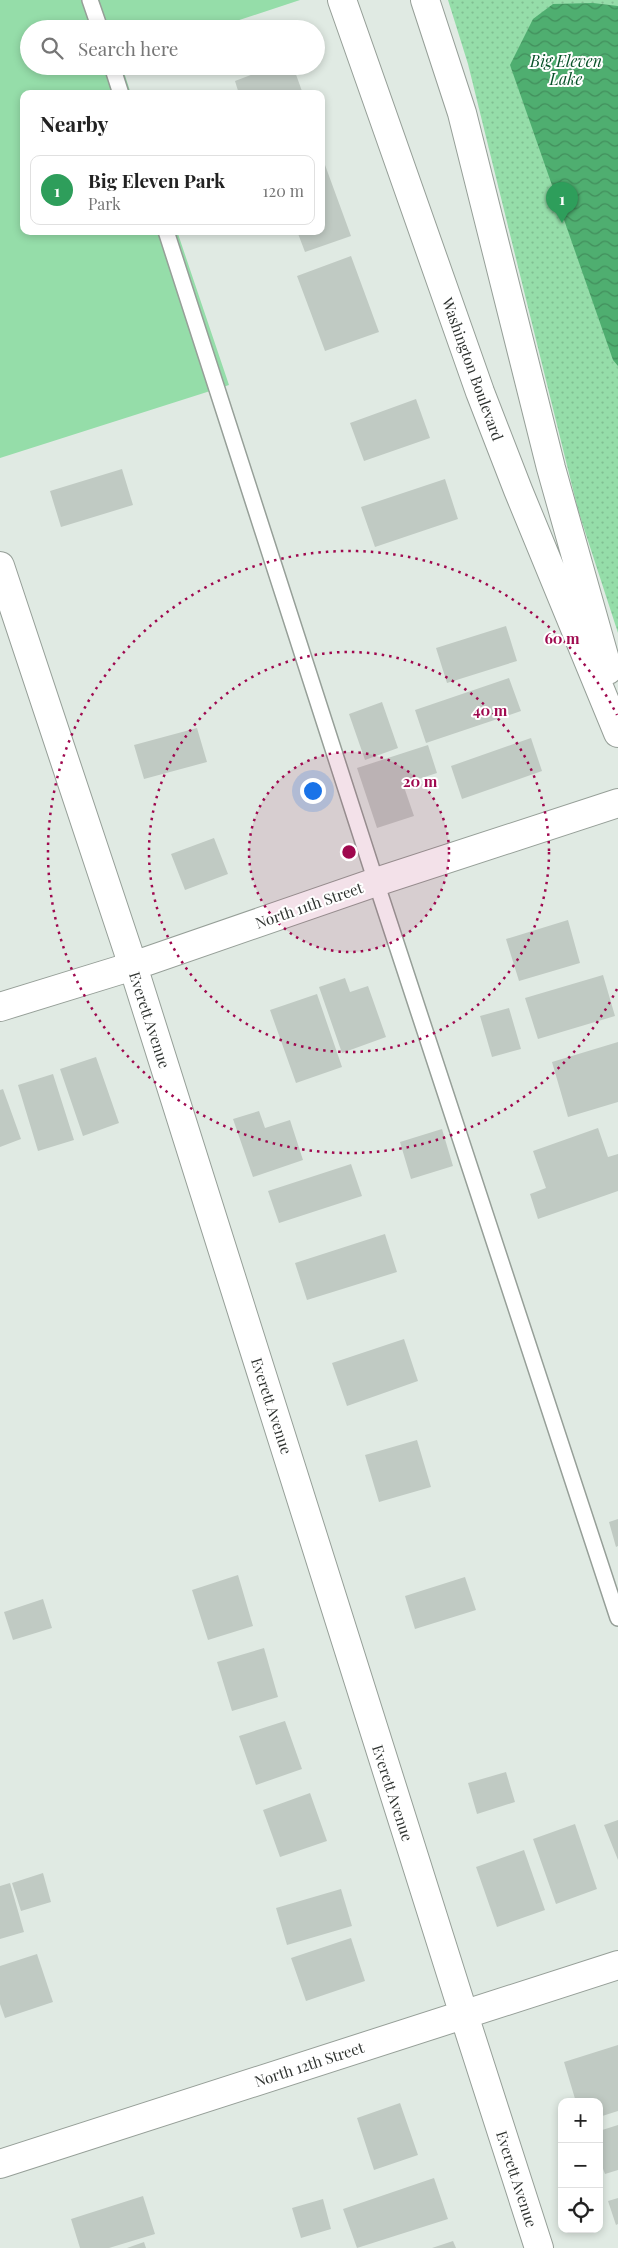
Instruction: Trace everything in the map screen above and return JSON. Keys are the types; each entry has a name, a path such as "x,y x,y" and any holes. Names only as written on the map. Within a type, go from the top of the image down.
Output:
{"street":[{"name":"Washington Boulevard","path":"342,0 480,392 618,734"},
{"path":"425,0 462,113 551,468 618,706"},
{"name":"Everett Avenue","path":"0,566 133,966 539,2248"},
{"name":"North 11th Street","path":"0,1007 133,966 376,882 618,802"},
{"name":"North 12th Street","path":"0,2164 618,1966"}],"lane":[{"path":"90,0 97,20"},
{"path":"115,75 120,90"},
{"path":"167,235 376,882 618,1618"}],"shaded area":[{"path":"0,0 300,0 239,20 20,20 20,75 125,75 130,90 20,90 20,235 178,235 229,385 0,458"},
{"path":"448,0 618,0 618,633 578,510 468,64"}],"water":[{"name":"Big Eleven Lake","path":"593,3 618,6 618,366 613,360 510,65 533,19 553,4"}],"building":[{"path":"251,75 296,75 302,90 238,90 235,81"},
{"path":"325,165 351,236 305,252 299,235 325,235"},
{"path":"351,256 379,332 325,351 297,276"},
{"path":"416,399 430,438 364,461 350,423"},
{"path":"122,469 133,505 61,527 50,491"},
{"path":"445,479 458,519 375,547 361,507"},
{"path":"506,626 517,661 447,683 436,648"},
{"path":"509,678 521,711 426,743 415,710"},
{"path":"382,702 398,748 365,760 349,714"},
{"path":"197,728 207,762 144,779 134,745"},
{"path":"531,738 542,771 462,799 451,766"},
{"path":"428,745 437,773 403,784 414,816 377,828 357,768"},
{"path":"214,838 228,874 185,890 171,854"},
{"path":"568,920 580,963 519,981 506,939"},
{"path":"603,975 615,1016 538,1039 525,998"},
{"path":"345,978 350,992 368,986 386,1037 342,1053 319,987"},
{"path":"317,994 342,1067 296,1083 270,1010"},
{"path":"509,1008 521,1049 492,1057 480,1016"},
{"path":"618,1042 618,1102 568,1117 552,1062"},
{"path":"96,1057 119,1123 83,1136 60,1069"},
{"path":"53,1074 74,1140 38,1151 18,1085"},
{"path":"3,1089 21,1139 0,1147 0,1090"},
{"path":"259,1111 265,1128 290,1120 303,1160 253,1177 233,1119"},
{"path":"598,1128 608,1157 618,1154 618,1191 538,1219 530,1194 546,1188 533,1151"},
{"path":"442,1129 453,1166 411,1179 400,1142"},
{"path":"351,1164 362,1196 279,1223 268,1191"},
{"path":"385,1234 397,1272 307,1300 295,1263"},
{"path":"404,1339 418,1381 347,1406 332,1363"},
{"path":"417,1440 431,1487 379,1502 365,1455"},
{"path":"618,1519 618,1546 616,1547 609,1522"},
{"path":"238,1575 253,1626 208,1640 192,1590"},
{"path":"465,1577 476,1610 415,1629 405,1596"},
{"path":"43,1599 52,1628 13,1640 4,1612"},
{"path":"264,1648 278,1697 232,1711 217,1662"},
{"path":"285,1721 302,1769 256,1785 239,1736"},
{"path":"506,1772 515,1802 477,1814 468,1783"},
{"path":"310,1793 327,1841 280,1857 263,1810"},
{"path":"618,1820 618,1860 604,1825"},
{"path":"575,1824 597,1889 556,1904 533,1839"},
{"path":"524,1850 545,1910 497,1927 476,1867"},
{"path":"43,1873 51,1902 21,1911 12,1883"},
{"path":"10,1883 24,1932 0,1939 0,1886"},
{"path":"341,1889 352,1926 287,1945 276,1908"},
{"path":"351,1938 365,1981 306,2001 291,1958"},
{"path":"37,1954 53,2002 5,2018 0,2004 0,1966"},
{"path":"618,2045 618,2111 603,2116 603,2098 575,2098 564,2062"},
{"path":"400,2103 418,2155 374,2170 357,2118"},
{"path":"618,2125 618,2170 605,2174 603,2169 603,2130"},
{"path":"434,2178 448,2219 357,2248 343,2209"},
{"path":"143,2196 155,2234 109,2248 80,2248 71,2219"},
{"path":"618,2198 618,2224 616,2225 608,2201"},
{"path":"323,2199 331,2229 301,2238 292,2208"},
{"path":"453,2241 456,2248 432,2248"},
{"path":"144,2242 146,2248 127,2248"}],"place":[{"name":"Big Eleven Park","path":"562,223"}]}
